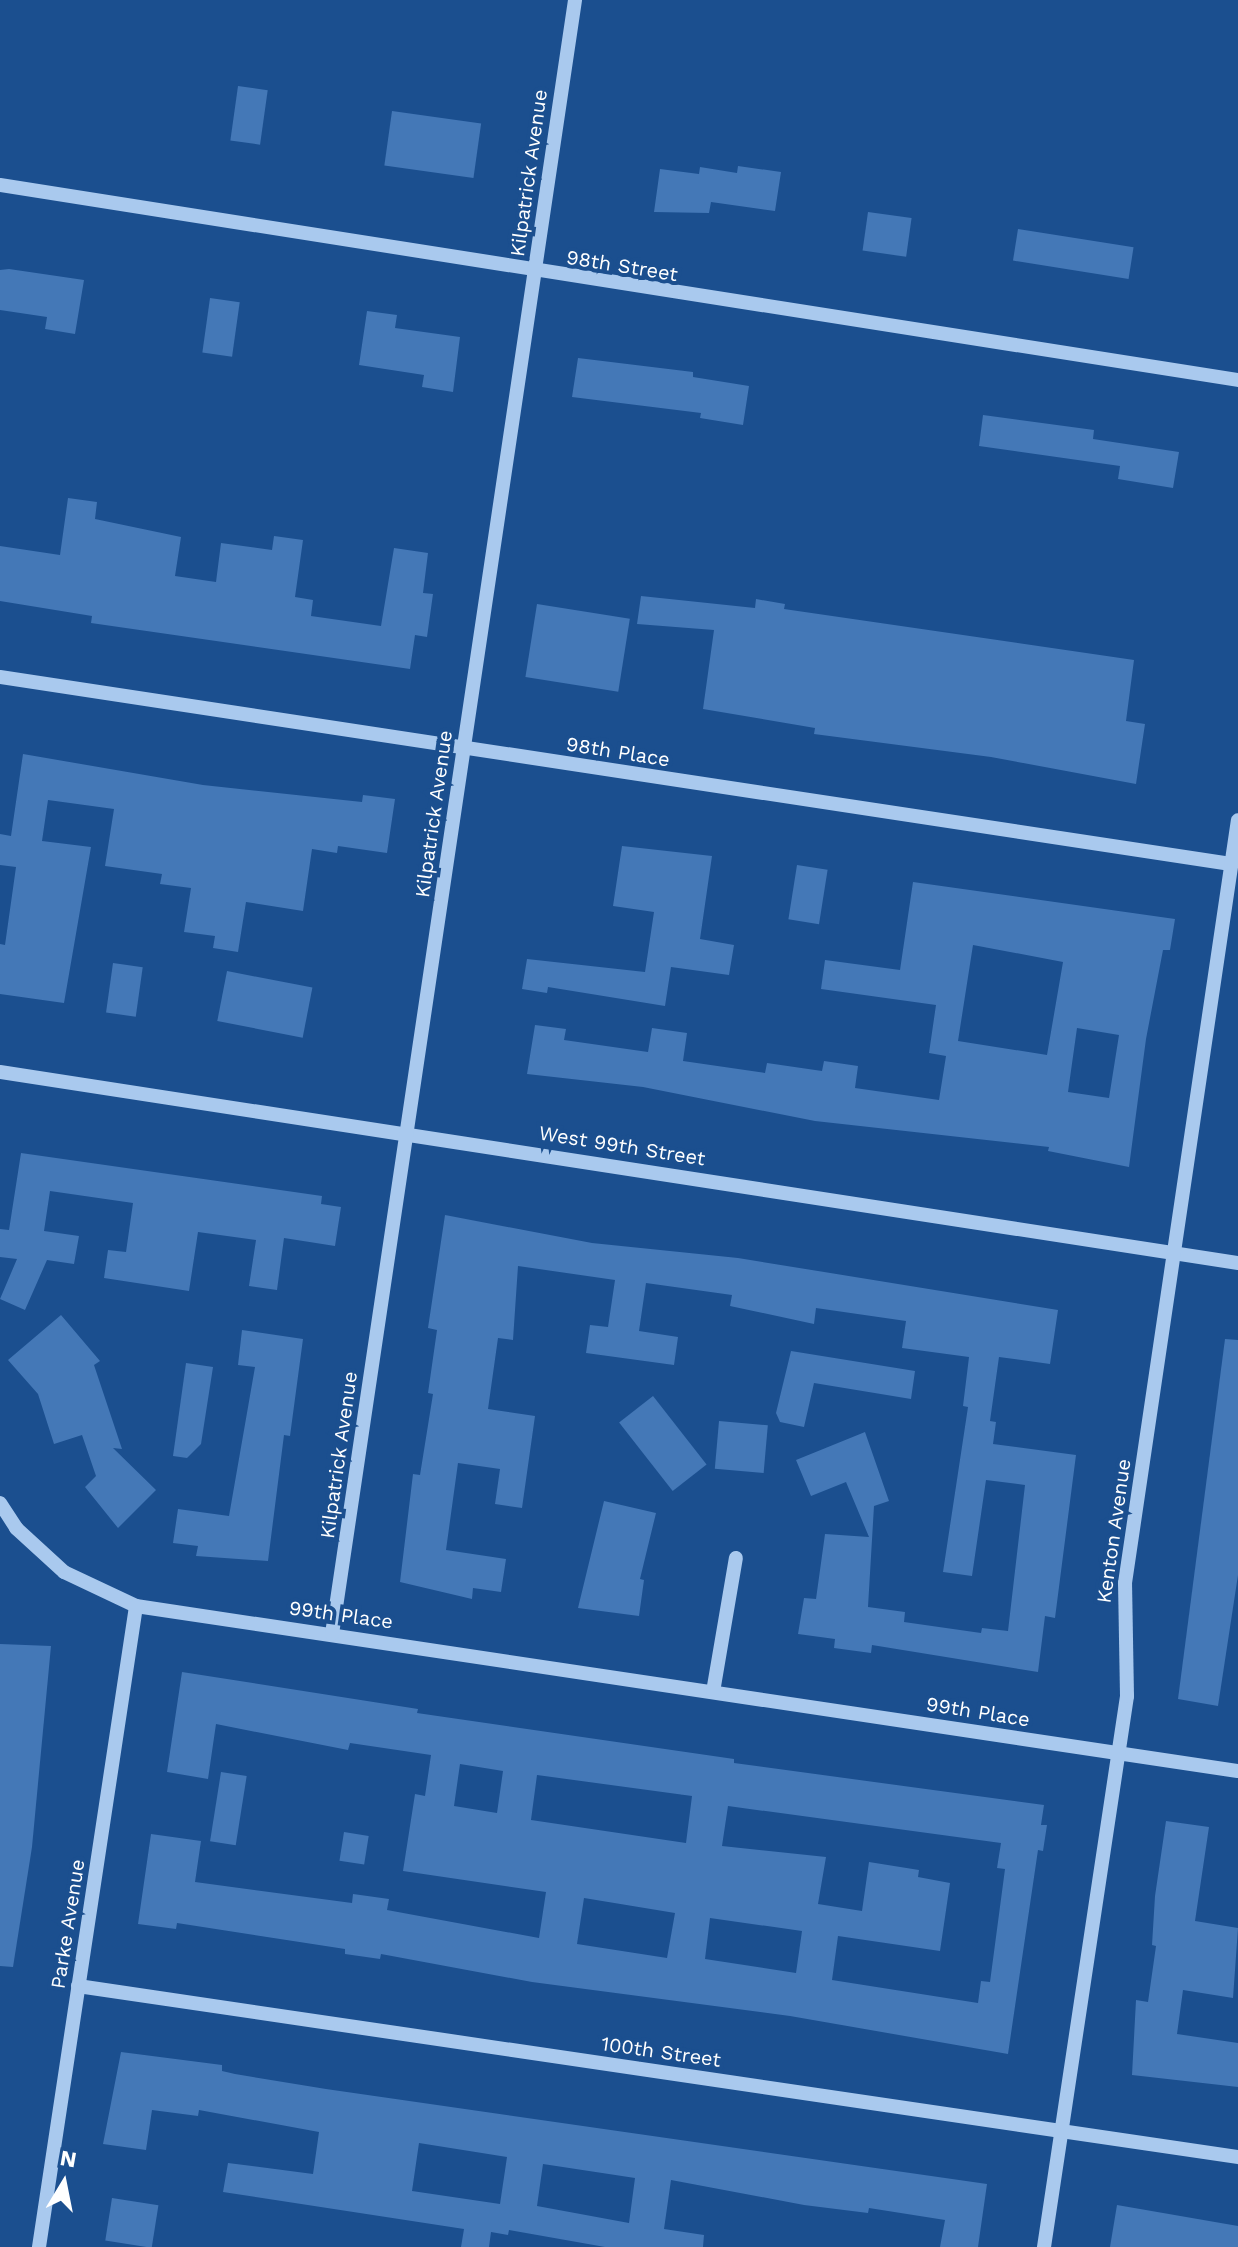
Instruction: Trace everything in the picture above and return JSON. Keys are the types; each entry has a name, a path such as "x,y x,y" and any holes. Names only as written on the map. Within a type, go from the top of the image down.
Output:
{"street":[{"name":"Kilpatrick Avenue","path":"332,1634 575,0"},
{"name":"98th Street","path":"0,185 534,273 1238,380"},
{"name":"98th Place","path":"0,677 1231,864"},
{"name":"Kenton Avenue","path":"1044,2247 1120,1754 1128,1667 1124,1598 1238,820"},
{"name":"West 99th Street","path":"0,1072 407,1132 1238,1263"},
{"name":"99th Place","path":"0,1503 16,1528 64,1572 107,1597 136,1606 1238,1771"},
{"path":"713,1692 736,1558"},
{"name":"Parke Avenue","path":"39,2247 136,1606"},
{"name":"100th Street","path":"78,1986 1238,2157"}],"building":[{"path":"238,86 268,90 260,145 230,140"},
{"path":"392,111 481,124 473,178 384,165"},
{"path":"738,166 781,172 775,211 711,202 709,213 654,212 660,169 699,174 700,167 737,173"},
{"path":"868,212 912,218 906,257 863,251"},
{"path":"1018,229 1134,247 1129,279 1013,261"},
{"path":"0,270 84,280 75,334 45,329 47,317 0,310"},
{"path":"210,298 240,302 232,357 202,352"},
{"path":"367,311 397,315 395,328 460,337 453,392 422,387 424,375 359,365"},
{"path":"578,358 693,372 693,377 749,386 743,425 700,418 701,413 572,397"},
{"path":"983,415 1094,430 1093,439 1179,452 1173,488 1118,479 1120,466 979,446"},
{"path":"68,498 97,502 95,519 181,537 175,576 216,582 221,543 272,550 274,536 303,540 295,597 313,600 311,616 381,626 394,548 428,553 423,593 433,594 427,637 415,635 410,669 91,623 92,616 0,601 0,546 60,555"},
{"path":"641,596 755,608 756,599 785,604 784,609 1134,660 1126,721 1145,724 1136,784 991,757 814,734 815,728 703,709 714,630 637,624"},
{"path":"537,604 630,619 618,692 525,677"},
{"path":"23,754 203,785 362,802 363,795 395,799 387,853 338,846 337,853 312,849 303,911 246,902 238,952 213,948 215,936 184,932 191,888 160,884 162,874 105,866 114,809 48,800 42,841 91,847 64,1003 0,994 0,944 5,945 16,867 0,865 0,834 11,836"},
{"path":"622,846 712,856 700,939 734,945 729,975 671,967 665,1006 548,987 547,993 522,989 527,959 645,972 654,912 613,906"},
{"path":"797,865 828,870 819,924 788,919"},
{"path":"913,882 1175,919 1170,950 1163,950 1146,1039 1129,1167 1048,1151 1049,1147 815,1121 643,1087 527,1074 535,1025 566,1029 564,1040 648,1052 652,1028 687,1033 683,1061 765,1073 767,1063 822,1071 824,1061 858,1066 855,1088 939,1100 946,1056 929,1053 936,1005 821,989 825,960 900,970","holes":["973,945 1063,962 1047,1055 958,1041","1077,1028 1119,1035 1109,1098 1068,1092"]},
{"path":"113,963 143,967 136,1017 106,1013"},
{"path":"227,971 312,988 303,1038 217,1021"},
{"path":"21,1153 322,1196 321,1204 341,1207 335,1246 284,1238 277,1290 249,1286 256,1240 198,1232 189,1291 104,1278 108,1250 126,1252 133,1203 50,1191 44,1231 79,1236 74,1264 47,1260 25,1310 0,1299 17,1259 0,1257 0,1229 9,1230"},
{"path":"445,1215 592,1243 738,1258 1058,1310 1050,1364 999,1357 990,1421 996,1422 993,1444 1076,1455 1055,1618 1045,1616 1038,1672 872,1645 871,1653 834,1648 835,1639 798,1634 804,1598 816,1599 825,1534 869,1537 846,1482 811,1496 796,1460 865,1432 889,1501 874,1506 868,1607 905,1612 904,1622 981,1633 982,1628 1008,1631 1025,1485 986,1480 972,1576 943,1572 968,1407 963,1406 969,1357 902,1348 906,1321 816,1308 814,1324 730,1306 732,1295 646,1283 639,1331 678,1337 674,1365 586,1353 590,1325 608,1327 615,1280 518,1266 513,1340 498,1338 488,1409 535,1416 522,1508 495,1504 500,1469 458,1463 446,1550 506,1559 501,1592 473,1588 472,1599 400,1582 413,1474 420,1475 433,1394 428,1393 437,1330 428,1328"},
{"path":"61,1315 100,1361 94,1365 122,1449 113,1448 156,1490 118,1528 85,1487 96,1476 82,1435 54,1444 38,1394 8,1360"},
{"path":"242,1330 303,1339 290,1436 284,1435 268,1561 196,1556 198,1546 173,1543 178,1509 229,1516 255,1367 238,1365"},
{"path":"1225,1339 1238,1340 1238,1575 1218,1706 1178,1699"},
{"path":"791,1351 915,1371 911,1399 814,1383 804,1427 780,1422 776,1413"},
{"path":"186,1363 213,1367 201,1444 187,1458 173,1456"},
{"path":"653,1396 707,1465 673,1491 619,1422"},
{"path":"719,1421 768,1425 764,1473 715,1469"},
{"path":"604,1501 656,1513 640,1579 644,1580 639,1616 578,1608"},
{"path":"0,1644 51,1646 32,1847 13,1967 0,1966"},
{"path":"182,1672 418,1709 417,1713 734,1759 734,1763 1044,1805 1041,1825 1047,1825 1043,1851 1038,1850 1008,2054 790,2016 532,1982 381,1954 380,1959 345,1954 345,1949 177,1923 176,1929 138,1924 151,1834 201,1841 195,1882 352,1903 353,1894 389,1899 387,1910 539,1938 546,1892 403,1871 415,1794 425,1796 431,1755 350,1743 348,1750 216,1724 208,1779 167,1772","holes":["460,1764 503,1771 497,1813 454,1806","537,1775 692,1796 686,1843 531,1820","728,1806 1001,1843 997,1868 1005,1869 990,1982 981,1981 978,2003 832,1980 838,1936 940,1951 950,1883 918,1877 919,1870 869,1862 862,1911 818,1904 826,1857 722,1846","584,1898 675,1913 667,1958 577,1944","710,1918 802,1931 796,1973 705,1959"]},
{"path":"221,1772 247,1776 236,1845 210,1841"},
{"path":"1166,1821 1209,1827 1195,1921 1238,1928 1233,1998 1183,1990 1177,2034 1238,2043 1238,2087 1132,2075 1136,2000 1148,2002 1156,1946 1152,1945 1155,1896"},
{"path":"344,1832 369,1836 364,1865 339,1861"},
{"path":"121,2052 222,2065 222,2071 235,2074 326,2089 987,2184 978,2247 940,2247 945,2220 869,2208 868,2213 804,2205 671,2180 664,2229 704,2235 703,2247 605,2247 509,2230 508,2235 491,2232 489,2247 461,2247 464,2229 223,2192 228,2163 313,2174 319,2132 199,2110 198,2116 152,2110 146,2150 103,2144","holes":["419,2143 507,2157 500,2204 412,2191","543,2164 635,2178 629,2223 537,2206"]},
{"path":"112,2198 158,2205 152,2247 105,2240"},
{"path":"1117,2205 1238,2226 1238,2247 1110,2247"}]}
